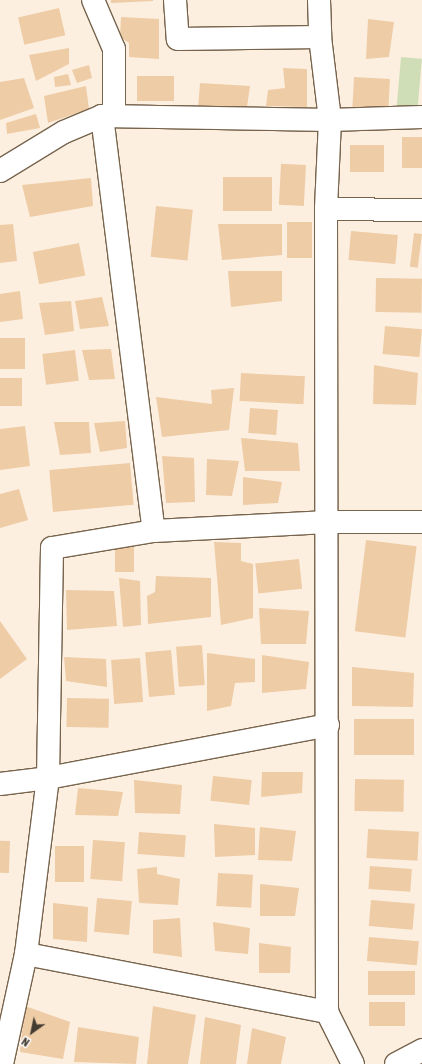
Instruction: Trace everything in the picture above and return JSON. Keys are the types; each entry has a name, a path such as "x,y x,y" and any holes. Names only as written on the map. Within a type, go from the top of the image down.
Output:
{"street":[{"path":"93,0 114,49 108,115 154,531"},
{"path":"175,0 178,39 320,37"},
{"path":"320,0 320,37 330,120 326,209 328,522 327,1012 352,1064"},
{"path":"0,171 64,132 108,115 330,120 422,117"},
{"path":"0,151 22,157"},
{"path":"326,209 422,210"},
{"path":"2,1064 26,954 48,778 52,548 154,531 328,522 422,522"},
{"path":"0,784 48,778 328,725"},
{"path":"26,954 327,1012"},
{"path":"396,1064 422,1050"}],"green space":[{"path":"401,57 422,59 417,120 396,118"}],"building":[{"path":"111,0 153,0 153,1 111,3"},
{"path":"59,8 65,35 24,45 18,17"},
{"path":"121,17 159,19 159,59 129,57 129,43 120,37"},
{"path":"368,19 394,22 389,57 366,59"},
{"path":"69,48 69,64 36,81 29,55"},
{"path":"89,65 92,78 77,83 72,70"},
{"path":"283,68 307,69 307,107 266,106 268,90 285,88"},
{"path":"68,74 71,85 55,87 54,77"},
{"path":"137,76 174,76 174,101 137,101"},
{"path":"354,77 390,79 388,109 352,107"},
{"path":"24,78 34,108 0,120 0,82"},
{"path":"200,83 250,86 247,107 198,108"},
{"path":"86,86 89,109 48,123 44,96"},
{"path":"36,114 40,128 7,134 6,123"},
{"path":"402,137 422,137 422,168 402,168"},
{"path":"350,145 384,145 384,172 350,172"},
{"path":"281,164 306,165 304,206 279,205"},
{"path":"223,177 272,177 272,211 223,211"},
{"path":"91,178 93,206 30,217 22,185"},
{"path":"156,206 193,210 187,261 151,257"},
{"path":"287,222 312,222 312,258 287,258"},
{"path":"13,224 17,261 0,263 0,225"},
{"path":"218,224 282,224 282,255 222,260"},
{"path":"351,231 398,235 395,264 348,260"},
{"path":"414,233 422,234 418,268 410,267"},
{"path":"79,243 85,275 39,284 33,252"},
{"path":"228,271 282,271 282,301 231,307"},
{"path":"376,278 422,279 421,313 375,312"},
{"path":"20,291 23,319 0,322 0,294"},
{"path":"102,297 109,326 80,329 75,301"},
{"path":"71,301 74,331 45,335 39,303"},
{"path":"385,326 422,329 419,357 383,354"},
{"path":"0,338 25,338 25,369 0,369"},
{"path":"111,349 115,379 89,380 82,350"},
{"path":"75,350 79,381 46,385 42,354"},
{"path":"374,365 418,373 416,405 373,404"},
{"path":"241,373 305,376 303,404 240,401"},
{"path":"0,378 22,378 22,406 0,406"},
{"path":"234,388 229,430 162,437 156,397 212,404 211,390"},
{"path":"250,408 278,410 276,435 248,433"},
{"path":"125,421 127,448 100,452 94,423"},
{"path":"54,422 89,422 91,453 60,455"},
{"path":"25,426 30,466 0,470 0,429"},
{"path":"241,438 298,443 300,471 245,471"},
{"path":"162,456 194,458 195,502 166,503"},
{"path":"207,459 239,461 232,496 206,495"},
{"path":"130,463 134,505 53,512 49,470"},
{"path":"243,477 282,482 278,503 243,505"},
{"path":"19,489 28,520 0,528 0,494"},
{"path":"366,540 417,546 405,638 355,631"},
{"path":"214,542 241,543 241,561 253,564 253,618 221,625"},
{"path":"115,546 134,546 134,572 115,572"},
{"path":"299,559 302,589 258,593 255,564"},
{"path":"156,576 211,578 211,617 148,624 147,596 155,592"},
{"path":"119,578 140,581 141,625 123,627"},
{"path":"66,590 114,591 117,626 67,630"},
{"path":"259,608 309,611 306,644 261,644"},
{"path":"0,621 27,659 0,679"},
{"path":"202,645 205,685 179,687 176,647"},
{"path":"171,650 175,695 149,697 145,652"},
{"path":"207,653 255,659 255,682 235,683 231,706 207,711"},
{"path":"262,655 309,662 306,689 262,693"},
{"path":"64,657 106,659 107,687 66,681"},
{"path":"140,658 143,702 114,704 111,660"},
{"path":"352,667 414,673 413,707 352,706"},
{"path":"67,698 109,699 108,728 66,727"},
{"path":"354,719 414,719 414,755 354,755"},
{"path":"262,772 303,772 302,793 261,797"},
{"path":"213,776 252,780 249,805 210,801"},
{"path":"355,779 404,780 403,812 354,811"},
{"path":"134,780 182,785 180,814 135,813"},
{"path":"78,788 123,792 118,816 75,815"},
{"path":"214,824 255,828 255,855 215,857"},
{"path":"260,827 296,831 292,861 258,860"},
{"path":"368,829 419,832 417,861 366,858"},
{"path":"139,832 186,835 184,857 137,854"},
{"path":"93,840 125,842 122,881 90,879"},
{"path":"0,841 10,841 9,873 0,873"},
{"path":"55,846 84,846 84,882 55,882"},
{"path":"370,866 412,869 410,892 368,889"},
{"path":"157,867 157,874 180,879 178,905 139,903 137,869"},
{"path":"218,873 253,875 251,908 216,906"},
{"path":"260,884 299,888 295,916 260,916"},
{"path":"97,898 132,901 129,935 94,932"},
{"path":"371,900 415,904 413,930 369,926"},
{"path":"53,903 88,907 87,942 53,939"},
{"path":"180,918 182,957 153,953 153,920"},
{"path":"213,922 250,928 248,954 215,951"},
{"path":"369,937 419,941 417,965 367,961"},
{"path":"259,943 291,947 290,973 259,973"},
{"path":"368,971 415,971 415,995 368,995"},
{"path":"369,1002 405,1002 405,1026 369,1026"},
{"path":"25,1006 70,1022 63,1059 20,1052"},
{"path":"153,1006 196,1015 188,1064 147,1064"},
{"path":"205,1017 241,1025 236,1064 200,1064"},
{"path":"78,1027 139,1037 136,1064 74,1062"},
{"path":"252,1028 286,1037 281,1064 247,1064"}]}
